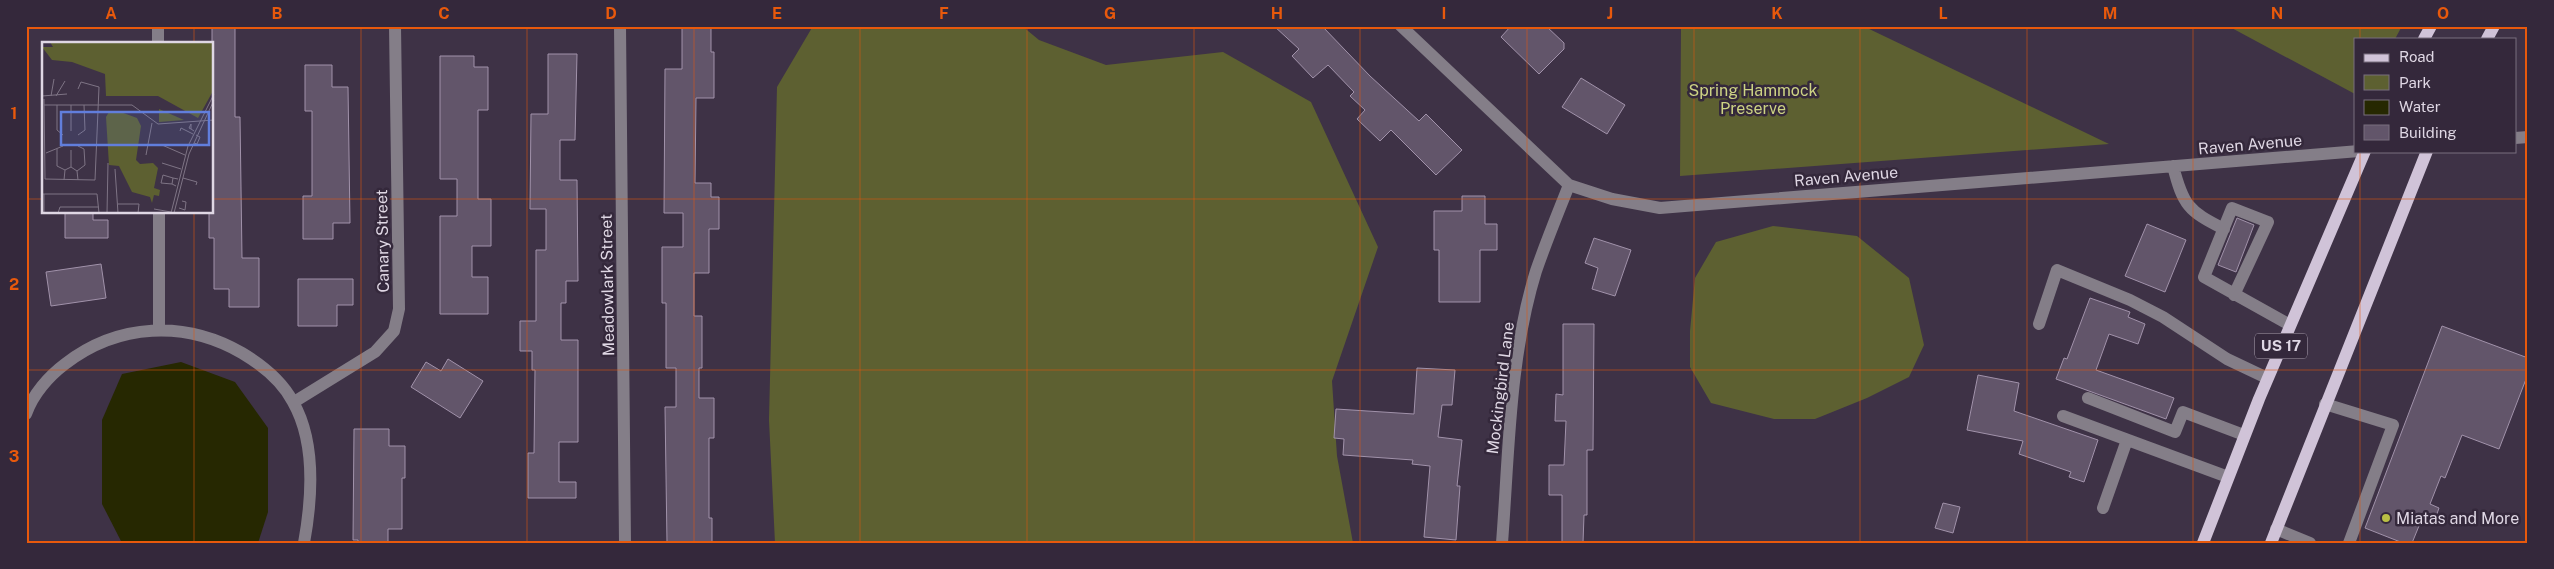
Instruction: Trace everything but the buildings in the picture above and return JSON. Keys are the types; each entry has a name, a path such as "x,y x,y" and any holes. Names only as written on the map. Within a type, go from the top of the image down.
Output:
{"main road":[{"path":"2424,38 2430,26"},
{"path":"2488,38 2494,26"},
{"name":"US 17","path":"2203,543 2267,378 2365,152"},
{"path":"2271,543 2325,404 2428,152"}],"street":[{"path":"158,26 158,42"},
{"name":"Canary Street","path":"294,402 375,352 394,331 399,309 395,26"},
{"name":"Meadowlark Street","path":"620,26 625,543"},
{"name":"Raven Avenue","path":"1401,26 1569,185 1612,199 1660,208 2354,151"},
{"path":"2173,166 2179,192 2187,204 2197,215 2224,229"},
{"name":"Mockingbird Lane","path":"1502,543 1514,387 1522,329 1536,271 1569,185"},
{"path":"2234,295 2268,222 2232,208 2204,276 2234,295 2290,325"},
{"path":"159,214 159,329"},
{"path":"2039,324 2057,270 2138,304 2163,317 2227,359 2267,378"},
{"path":"28,405 54,372 81,352 132,332 159,329 197,333 228,345 253,360 274,377 294,402 306,435 309,467 309,513 304,543"},
{"path":"2088,398 2175,432 2184,412 2244,435"},
{"path":"2325,404 2393,425 2349,543"},
{"path":"2063,416 2228,477"},
{"path":"2103,508 2128,440"},
{"path":"2276,529 2310,543"}],"green space":[{"path":"813,26 1022,26 1039,40 1106,65 1223,52 1311,102 1378,247 1332,381 1337,456 1353,543 775,543 769,420 777,87"},
{"name":"Spring Hammock Preserve","path":"1681,26 1863,26 2109,144 1680,176"},
{"path":"2228,26 2402,26 2396,38 2354,38 2354,93"},
{"path":"1773,226 1857,236 1909,278 1924,345 1909,377 1867,398 1815,419 1774,419 1711,403 1690,367 1690,331 1695,278 1716,242"}],"water":[{"path":"181,362 235,382 268,428 268,512 258,543 122,543 102,504 102,420 122,374"}],"place":[{"name":"Miatas and More","path":"2386,518"}]}
